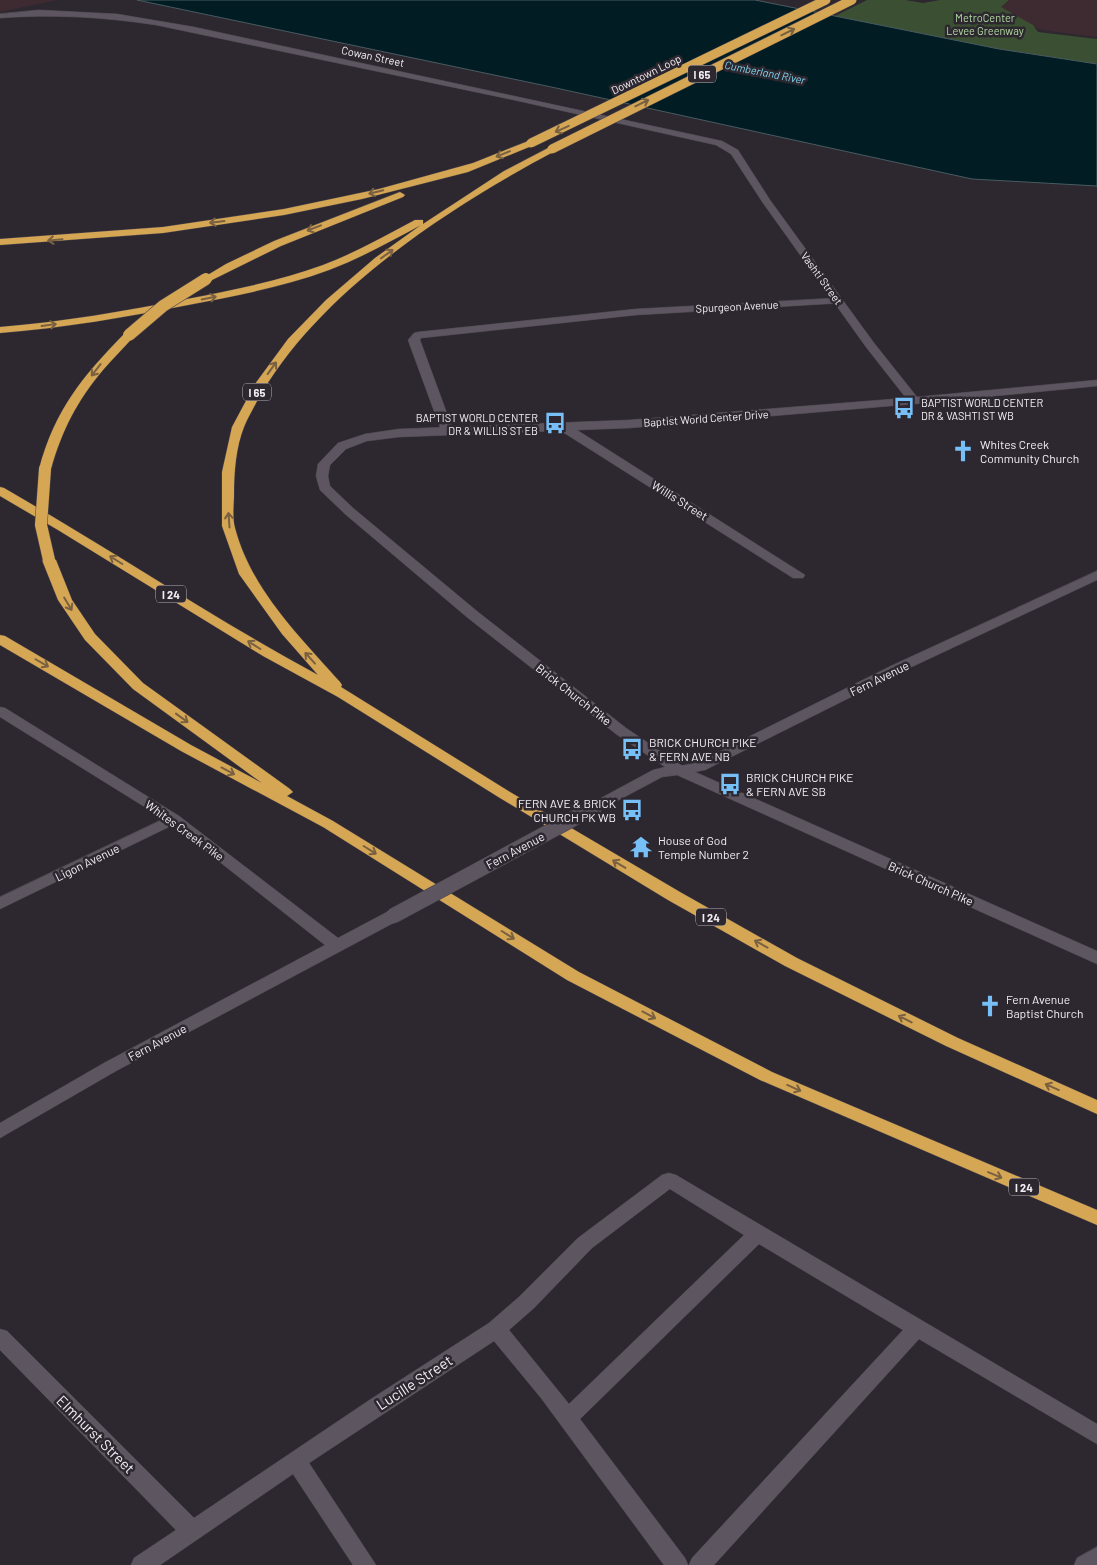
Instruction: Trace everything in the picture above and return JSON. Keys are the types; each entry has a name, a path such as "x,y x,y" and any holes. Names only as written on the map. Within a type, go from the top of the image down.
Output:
{"highway":[{"name":"Downtown Loop","path":"474,166 531,143 826,0"},
{"name":"Downtown Loop","path":"516,168 852,0"},
{"path":"0,242 133,233 243,219 323,204 474,166"},
{"name":"I 65","path":"328,824 138,686 90,637 65,600 49,560 41,525 45,469 55,436 73,402 97,367 129,335 163,306 243,258 304,231 474,166"},
{"path":"0,330 32,328 124,315 241,292 314,272 365,250 516,168"},
{"name":"I 65","path":"343,694 287,631 246,574 228,526 228,472 238,427 261,384 292,341 330,302 386,255 433,221 516,168"},
{"name":"I 24","path":"0,491 71,532 268,654 343,694 505,795 674,896 791,962 952,1042 1097,1107"},
{"name":"I 24","path":"0,638 186,748 328,824 573,976 766,1076 1097,1218"}],"street":[{"name":"Cowan Street","path":"0,16 46,13 104,15 171,26 566,107 719,143 735,152"},
{"name":"Vashti Street","path":"735,152 766,201 838,301 914,401"},
{"name":"Spurgeon Avenue","path":"447,430 414,340 418,335 636,312 838,301"},
{"name":"Baptist World Center Drive","path":"324,464 342,446 365,438 399,433 635,424 914,401 1097,383"},
{"name":"Willis Street","path":"562,426 798,575"},
{"name":"Brick Church Pike","path":"324,464 322,476 324,486 349,511 473,615 621,731 679,770 1097,958"},
{"name":"Fern Avenue","path":"0,1131 124,1060 658,773 700,767 898,668 1097,575"},
{"name":"Whites Creek Pike","path":"0,711 174,819 337,946"},
{"name":"Ligon Avenue","path":"0,904 174,819"},
{"name":"Lucille Street","path":"142,1565 378,1405 496,1329 527,1302 585,1243 669,1180 757,1234"},
{"path":"568,1418 757,1234 1097,1435"},
{"path":"496,1329 568,1418 677,1565"},
{"path":"700,1565 916,1329"},
{"name":"Elmhurst Street","path":"0,1337 192,1531"},
{"path":"296,1461 365,1565"},
{"path":"1085,1565 1097,1557"}],"shaded area":[{"path":"0,0 57,0 0,12"},
{"path":"1009,0 1097,0 1097,37 1040,30 1001,7"}],"green space":[{"name":"MetroCenter Levee Greenway","path":"867,0 905,0 923,3 940,0 1009,0 1001,7 1033,25 1038,32 1097,39 1097,64 999,49 835,16"}],"water":[{"name":"Cumberland River","path":"137,0 755,0 999,49 1097,64 1097,186 972,179 556,88"}],"place":[{"name":"BAPTIST WORLD CENTER DR & VASHTI ST WB","path":"904,408"},
{"name":"BAPTIST WORLD CENTER DR & WILLIS ST EB","path":"555,423"},
{"name":"Whites Creek Community Church","path":"963,451"},
{"name":"BRICK CHURCH PIKE & FERN AVE NB","path":"632,749"},
{"name":"BRICK CHURCH PIKE & FERN AVE SB","path":"730,784"},
{"name":"FERN AVE & BRICK CHURCH PK WB","path":"632,810"},
{"name":"House of God Temple Number 2","path":"641,847"},
{"name":"Fern Avenue Baptist Church","path":"990,1006"}]}
